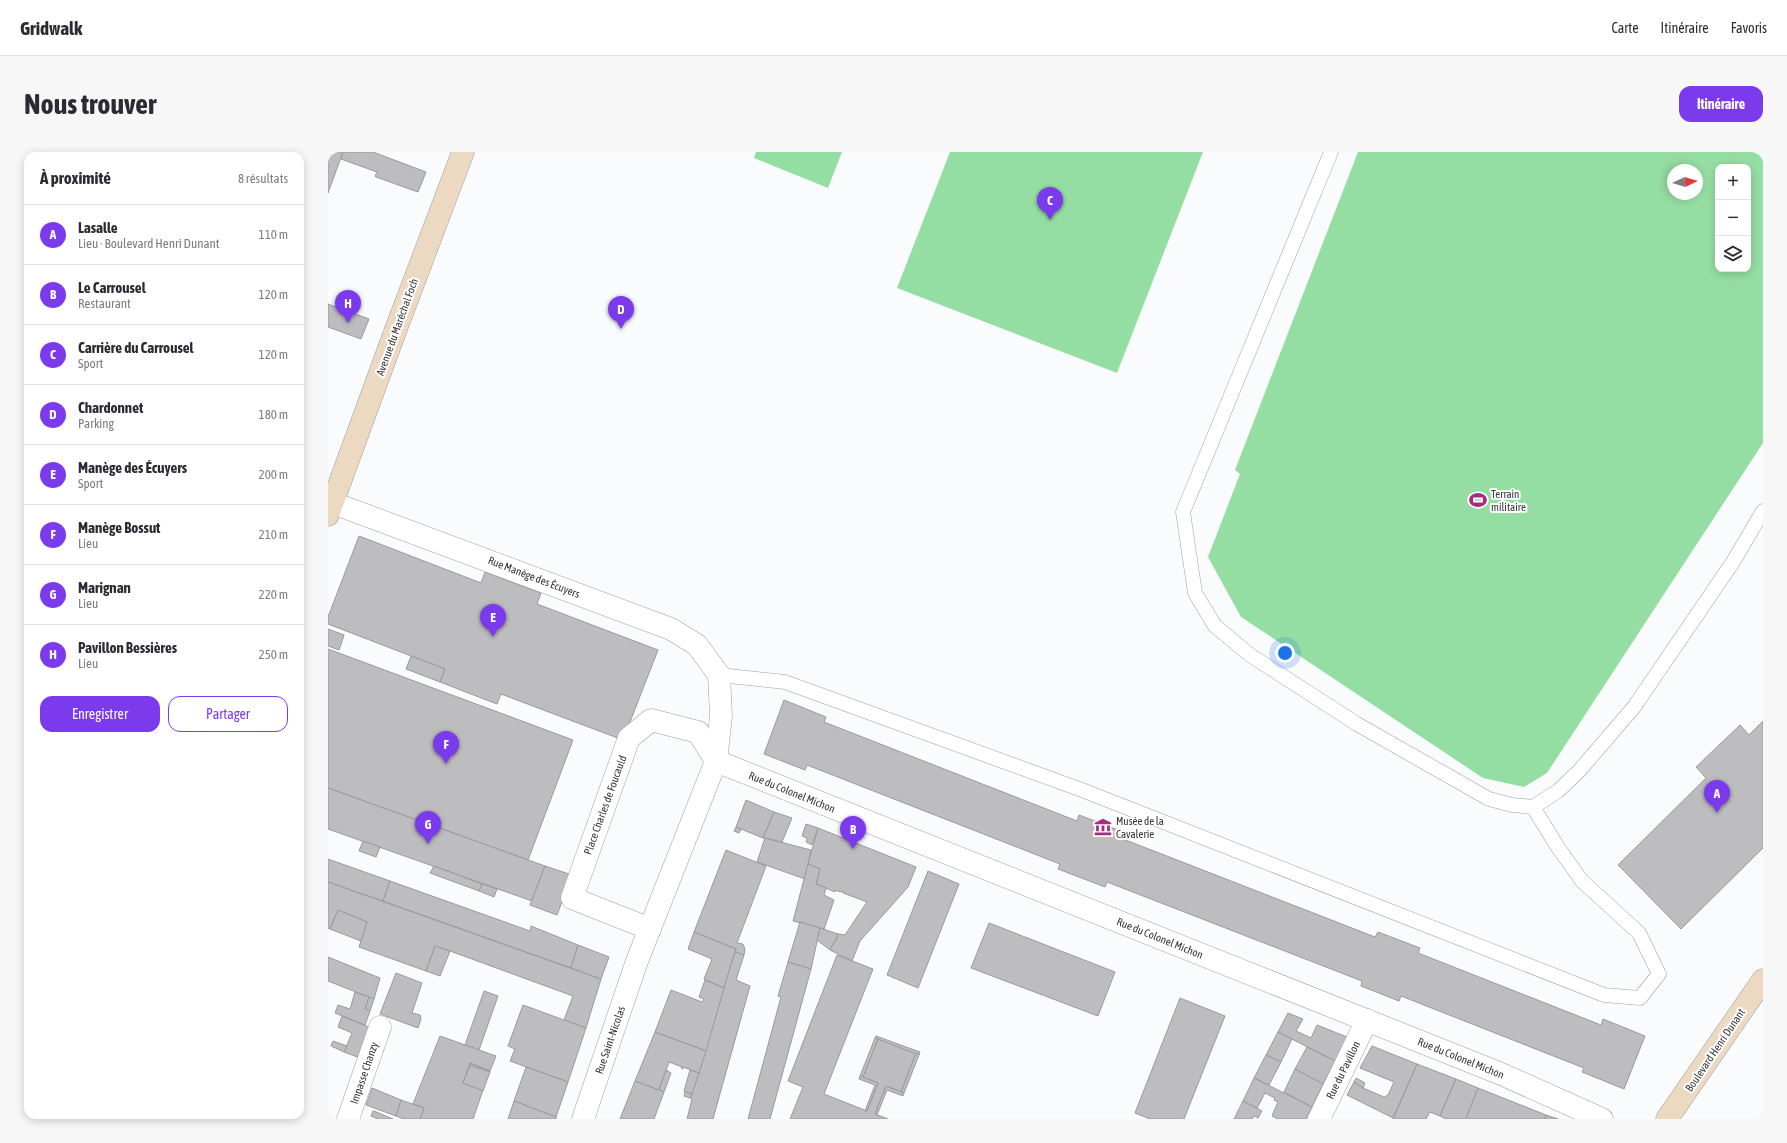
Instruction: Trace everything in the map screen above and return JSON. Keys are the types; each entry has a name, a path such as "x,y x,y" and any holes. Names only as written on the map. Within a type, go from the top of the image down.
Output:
{"street":[{"name":"Avenue du Maréchal Foch","path":"330,509 398,322 463,152"},
{"name":"Rue Manège des Écuyers","path":"330,509 671,629 697,645 719,675"},
{"path":"650,928 716,761 722,716 719,675"},
{"name":"Place Charles de Foucauld","path":"650,928 572,898 629,738 651,720 698,732 716,761"},
{"name":"Rue du Colonel Michon","path":"716,761 1499,1073 1602,1119"},
{"name":"Rue Saint-Nicolas","path":"583,1119 637,961 650,928"},
{"name":"Boulevard Henri Dunant","path":"1668,1119 1763,980"},
{"name":"Rue du Pavillon","path":"1318,1119 1367,1020"},
{"name":"Impasse Chanzy","path":"348,1119 380,1027"}],"lane":[{"path":"1331,152 1183,512 1195,593 1215,626 1250,655 1357,724 1488,798 1512,805 1533,807 1558,791 1579,771 1634,707 1733,562 1763,511"},
{"path":"719,675 785,682 1082,790 1604,995 1640,998 1659,974 1639,933 1582,881 1557,846 1533,807"}],"green space":[{"path":"756,152 842,152 828,188 754,158"},
{"path":"950,152 1203,152 1117,373 897,288"},
{"name":"Terrain militaire","path":"1358,152 1763,152 1763,443 1547,773 1524,787 1483,778 1241,617 1208,557 1240,474 1235,470"}],"building":[{"path":"328,152 343,152 328,193"},
{"path":"343,152 373,152 426,172 418,192 376,177 377,172 341,159"},
{"path":"328,304 369,319 361,339 328,327"},
{"path":"359,536 481,583 485,572 541,593 537,604 658,650 623,740 501,694 497,704 440,682 445,669 328,624 328,617"},
{"path":"328,629 344,635 339,650 328,646"},
{"path":"328,649 573,740 528,860 328,788"},
{"path":"411,656 445,669 440,682 406,669"},
{"name":"Musée de la Cavalerie","path":"784,700 826,717 824,722 1077,821 1079,815 1126,833 1123,839 1375,937 1378,932 1420,948 1418,953 1601,1025 1603,1019 1645,1036 1624,1089 1582,1072 1584,1068 1401,996 1399,1001 1361,986 1362,981 1107,882 1105,887 1058,869 1060,864 807,765 805,770 764,754"},
{"path":"1763,721 1763,848 1681,929 1618,865 1706,778 1696,767 1740,725 1749,735"},
{"path":"328,788 545,866 532,901 328,829"},
{"path":"746,800 774,812 763,838 736,827"},
{"path":"774,812 792,818 782,842 763,838"},
{"path":"806,824 818,828 812,845 806,842 807,838 802,836"},
{"path":"736,827 741,829 739,833 734,831"},
{"path":"818,828 916,867 908,887 860,941 852,961 830,950 838,934 845,935 867,902 843,893 843,891 841,892 835,890 835,892 816,884 820,869 808,864"},
{"path":"765,838 811,850 805,879 757,862"},
{"path":"363,841 380,847 376,857 359,851"},
{"path":"726,850 766,866 737,943 743,944 745,949 744,955 735,952 736,949 694,932"},
{"path":"328,859 390,881 383,901 328,882"},
{"path":"808,864 820,869 816,884 826,888 824,895 834,900 824,929 793,921"},
{"path":"434,866 482,884 479,891 430,873"},
{"path":"545,866 572,875 557,915 530,905"},
{"path":"928,871 959,884 918,988 887,975"},
{"path":"390,881 530,931 531,926 578,945 571,968 383,901"},
{"path":"328,882 601,979 586,1028 564,1020 573,996 450,951 435,946 426,971 359,947 367,922 338,910 330,929 328,928"},
{"path":"482,884 497,889 494,897 479,891"},
{"path":"338,910 367,922 361,941 330,929"},
{"path":"800,922 820,928 811,969 788,962"},
{"path":"989,923 1115,972 1098,1016 971,968"},
{"path":"820,928 838,934 830,950 817,940"},
{"path":"694,932 736,949 724,988 704,979 712,959 688,949"},
{"path":"578,945 609,957 601,979 571,968"},
{"path":"435,946 450,951 440,976 426,971"},
{"path":"735,952 744,955 736,980 750,986 713,1119 687,1119 692,1099 690,1098"},
{"path":"837,955 873,969 824,1094 867,1111 878,1083 863,1077 878,1039 916,1053 901,1092 886,1086 875,1114 888,1119 790,1119 803,1087 788,1081"},
{"path":"328,957 380,978 374,999 328,981"},
{"path":"788,962 811,969 770,1119 748,1119 781,997 778,996"},
{"path":"396,973 422,983 412,1013 420,1015 421,1019 418,1028 380,1014"},
{"path":"705,980 724,988 706,1051 655,1032 671,990 702,1002 704,999 699,997"},
{"path":"484,991 498,996 479,1050 465,1045"},
{"path":"355,992 369,997 365,1009 370,1011 365,1025 335,1013 338,1005 350,1009"},
{"path":"369,997 374,999 370,1011 365,1009"},
{"path":"1180,998 1225,1016 1184,1119 1150,1119 1135,1113"},
{"path":"523,1005 586,1028 568,1082 510,1061 515,1049 508,1046"},
{"path":"1288,1013 1303,1019 1296,1031 1311,1038 1317,1025 1347,1037 1335,1061 1278,1032"},
{"path":"342,1016 371,1028 360,1058 344,1052 352,1033 338,1027"},
{"path":"655,1032 706,1051 699,1073 683,1067 683,1069 681,1068 682,1067 669,1062 659,1090 635,1081"},
{"path":"1278,1032 1292,1039 1281,1062 1266,1055"},
{"path":"440,1036 496,1056 490,1071 470,1063 463,1083 483,1090 473,1119 420,1119 424,1108 413,1104"},
{"path":"876,1036 920,1052 919,1055 875,1038"},
{"path":"875,1038 878,1039 863,1077 860,1076"},
{"path":"333,1041 347,1046 344,1052 331,1046"},
{"path":"1372,1046 1417,1064 1393,1118 1347,1095 1354,1082 1363,1088 1384,1097 1388,1095 1394,1082 1360,1068"},
{"path":"1307,1047 1335,1061 1323,1084 1295,1069"},
{"path":"916,1053 919,1055 904,1093 901,1092"},
{"path":"1266,1055 1281,1062 1269,1085 1254,1078"},
{"path":"470,1063 490,1071 490,1072 470,1065"},
{"path":"1417,1064 1456,1079 1440,1116 1430,1112 1426,1119 1393,1119"},
{"path":"470,1065 490,1072 483,1091 463,1083"},
{"path":"526,1067 568,1082 556,1117 514,1101"},
{"path":"1295,1069 1323,1084 1312,1107 1284,1092"},
{"path":"666,1070 671,1073 664,1092 659,1090"},
{"path":"690,1070 699,1073 692,1094 684,1091"},
{"path":"860,1076 878,1083 867,1111 865,1111 875,1085 859,1079"},
{"path":"1254,1078 1312,1107 1306,1119 1278,1119 1272,1116 1278,1102 1274,1100 1275,1098 1265,1093 1257,1108 1243,1101"},
{"path":"1356,1078 1365,1083 1363,1088 1354,1082"},
{"path":"1456,1079 1478,1088 1466,1119 1446,1119 1440,1116"},
{"path":"635,1081 664,1092 654,1119 620,1119"},
{"path":"886,1086 904,1093 903,1096 887,1090 877,1115 875,1114"},
{"path":"372,1088 401,1100 396,1116 366,1105"},
{"path":"1478,1088 1546,1115 1545,1119 1466,1119"},
{"path":"685,1092 692,1094 690,1098 684,1096"},
{"path":"401,1100 424,1108 420,1119 404,1119 396,1116"},
{"path":"514,1101 556,1117 556,1119 508,1119"},
{"path":"1243,1101 1262,1111 1258,1118 1254,1116 1252,1119 1234,1119"},
{"path":"373,1111 393,1119 378,1119 371,1116"},
{"path":"1546,1115 1558,1119 1545,1119"}],"place":[{"name":"Carrière du Carrousel","path":"1050,220"},
{"name":"Pavillon Bessières","path":"348,323"},
{"name":"Chardonnet","path":"621,329"},
{"name":"Terrain militaire","path":"1478,500"},
{"name":"Manège des Écuyers","path":"493,637"},
{"name":"Manège Bossut","path":"446,764"},
{"name":"Lasalle","path":"1717,813"},
{"name":"Musée de la Cavalerie","path":"1103,827"},
{"name":"Marignan","path":"428,844"},
{"name":"Le Carrousel","path":"853,849"}]}
